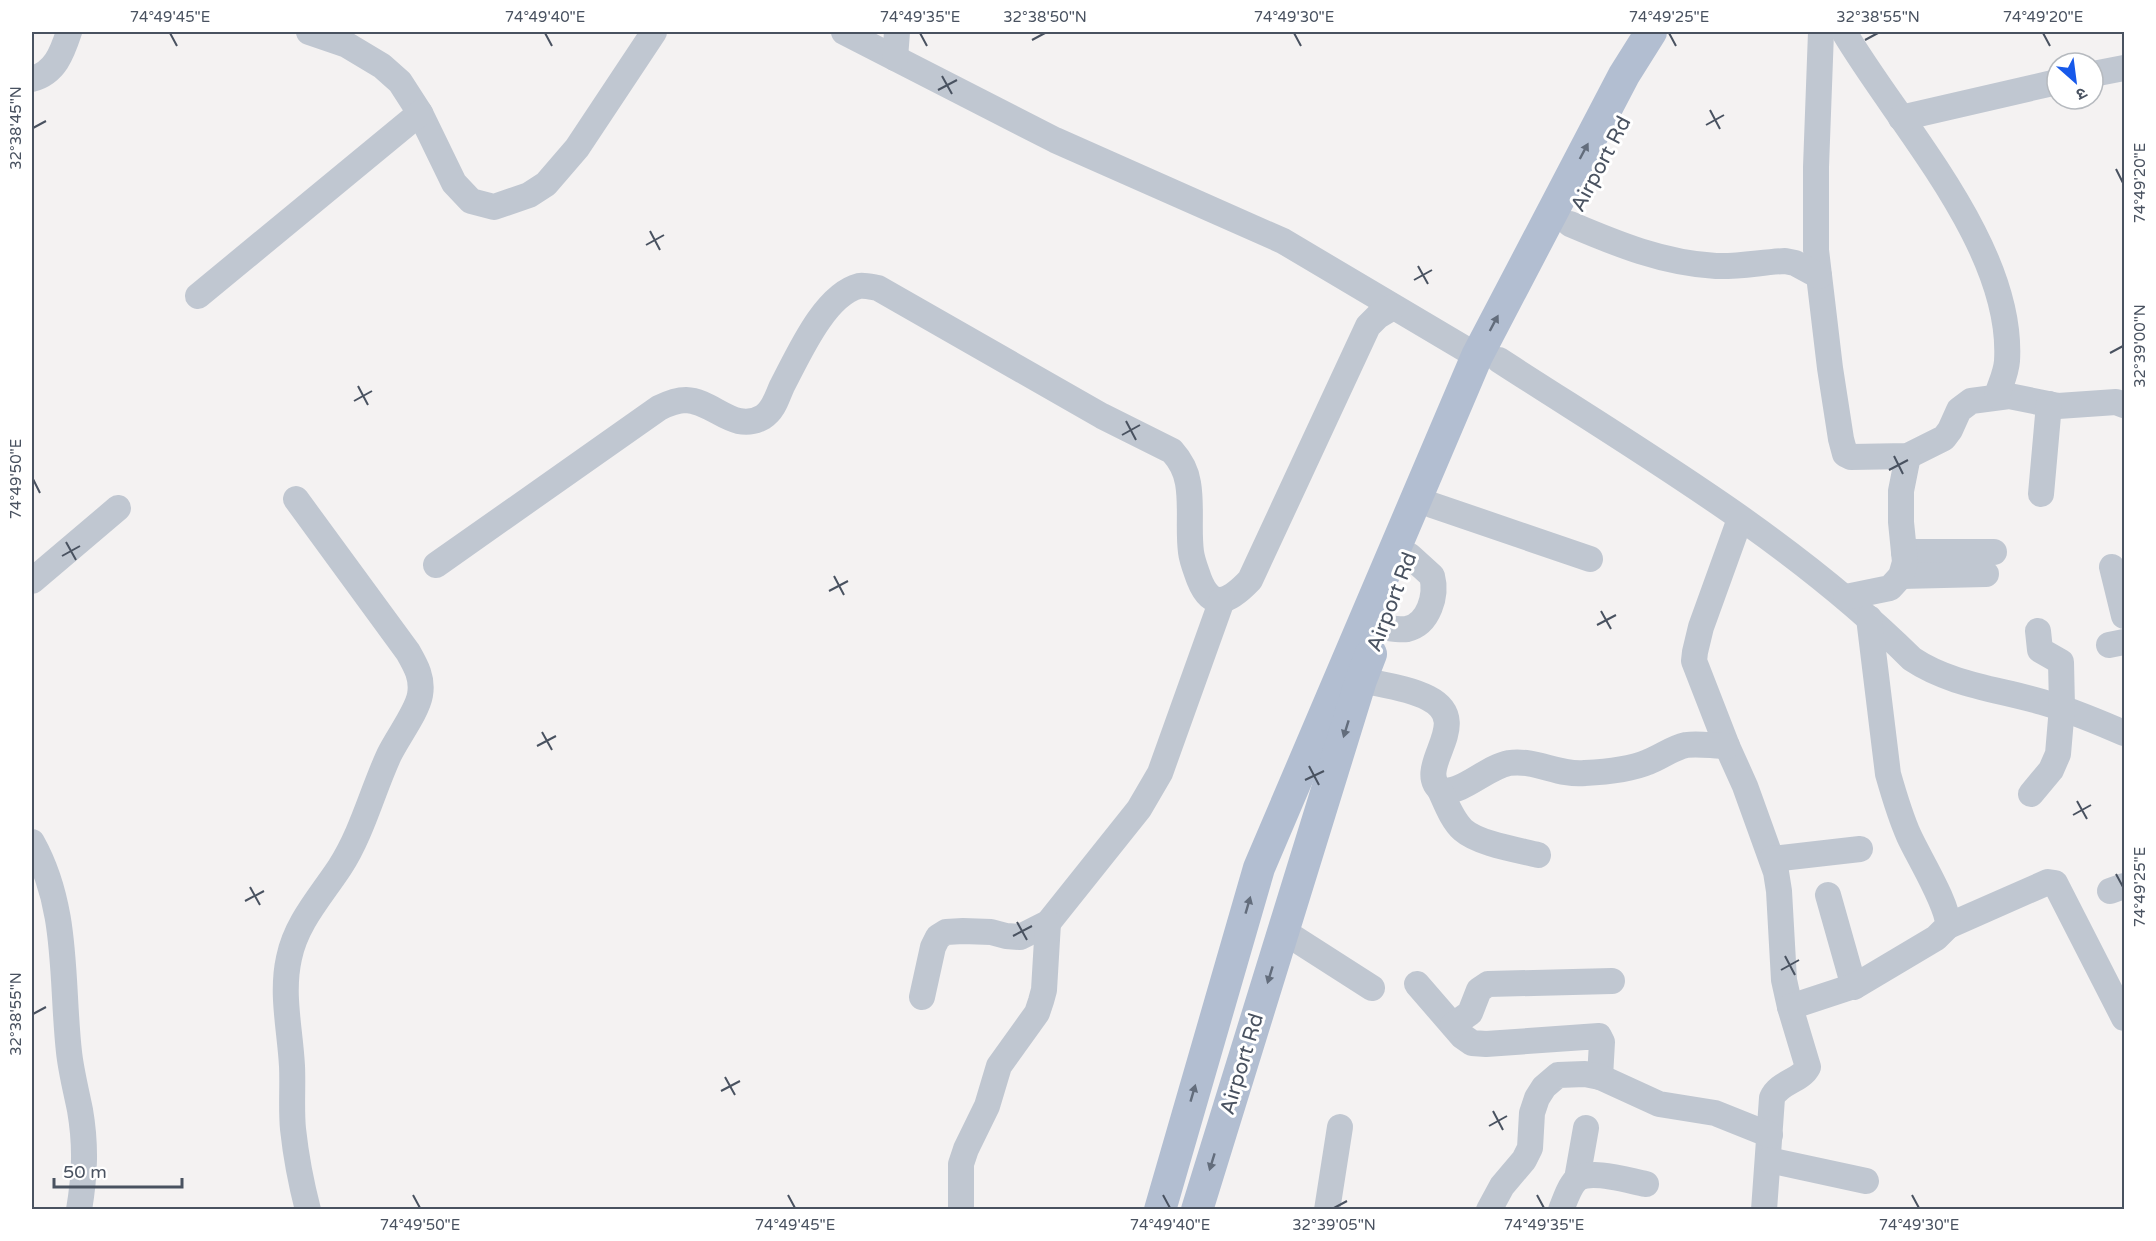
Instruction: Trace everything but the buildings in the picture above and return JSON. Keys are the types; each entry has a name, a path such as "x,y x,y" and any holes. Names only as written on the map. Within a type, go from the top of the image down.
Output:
{"main road":[{"path":"1160,1209 1259,868 1488,358 1624,75 1652,32"},
{"name":"Airport Rd","path":"1197,1209 1361,680 1432,505 1488,358 1569,224 1641,88 1675,32"}],"street":[{"path":"32,79 44,75 53,66 63,51 69,32"},
{"path":"309,32 347,45 382,66 400,82 420,113 454,183 471,201 483,206 494,207 529,195 546,184 577,148 654,32"},
{"path":"844,32 1055,140 1283,241 1393,307 1488,358 1663,465 1740,519 1846,597 1912,659 1949,679 2062,707 2124,733"},
{"path":"895,58 897,32"},
{"path":"1821,32 1815,214 1819,276 1842,449 1851,457 1902,458 1908,456 1944,438 1959,410 1965,405 1971,401 1997,396 2009,396 2049,404 2116,402 2124,405"},
{"path":"1844,32 1964,212 1999,295 2006,329 2007,362 1997,396"},
{"path":"2105,72 2124,68"},
{"path":"1901,118 2045,85"},
{"path":"198,296 420,113"},
{"path":"1569,224 1625,247 1668,261 1719,266 1785,261 1795,263 1819,276"},
{"path":"436,565 659,408 685,400 697,402 736,422 750,422 762,417 771,410 824,312 840,297 860,286 878,288 1102,416 1172,451 1180,460 1188,480 1191,554 1198,576 1207,595 1213,599 1222,600 1241,589 1250,580 1368,326 1378,315 1393,307"},
{"path":"2041,494 2049,404"},
{"path":"1846,597 1890,588 1903,564 1901,491 1908,456"},
{"path":"296,499 408,652 419,671 421,686 420,697 389,755 354,843 300,927 289,956 285,983 285,1007 292,1066 292,1127 298,1172 308,1209"},
{"path":"1432,505 1590,559"},
{"path":"32,581 118,508"},
{"path":"1740,519 1701,627 1695,652 1697,672 1745,786 1772,859 1779,891 1783,970 1790,1007 1808,1069 1773,1094 1764,1209"},
{"path":"1903,564 1990,563"},
{"path":"2112,567 2124,616"},
{"path":"922,997 933,947 939,937 946,932 991,932 1020,937 1048,923 1139,809 1160,773 1222,600"},
{"path":"1869,618 1888,774 1908,834 1946,909 1948,926"},
{"path":"2031,794 2056,762 2062,707 2061,662 2040,650 2038,631"},
{"path":"1361,680 1430,699 1444,712 1447,730 1432,776 1456,822 1473,837 1538,855"},
{"path":"1440,790 1445,792 1453,790 1508,764 1534,764 1581,774 1640,765 1689,744 1727,746"},
{"path":"32,842 55,904 62,940 69,1051 83,1140 85,1173 79,1209"},
{"path":"1772,859 1860,849"},
{"path":"1790,1007 1854,987 1936,938 1948,926 2048,882 2055,883 2124,1018"},
{"path":"1828,895 1854,987"},
{"path":"961,1209 962,1164 966,1149 987,1106 999,1066 1036,1013 1041,1001 1044,990 1048,923"},
{"path":"1283,931 1371,988"},
{"path":"1453,1025 1470,1013 1479,990 1488,984 1612,981"},
{"path":"1416,984 1467,1040 1478,1044 1599,1036 1602,1041 1600,1077"},
{"path":"1489,1209 1502,1186 1524,1160 1530,1148 1532,1113 1537,1098 1544,1087 1558,1075 1585,1074 1600,1077 1659,1104 1715,1113 1769,1148 1866,1181"},
{"path":"1327,1209 1340,1127"},
{"path":"1562,1209 1577,1179 1587,1128"},
{"path":"1577,1179 1595,1174 1646,1184"}]}
